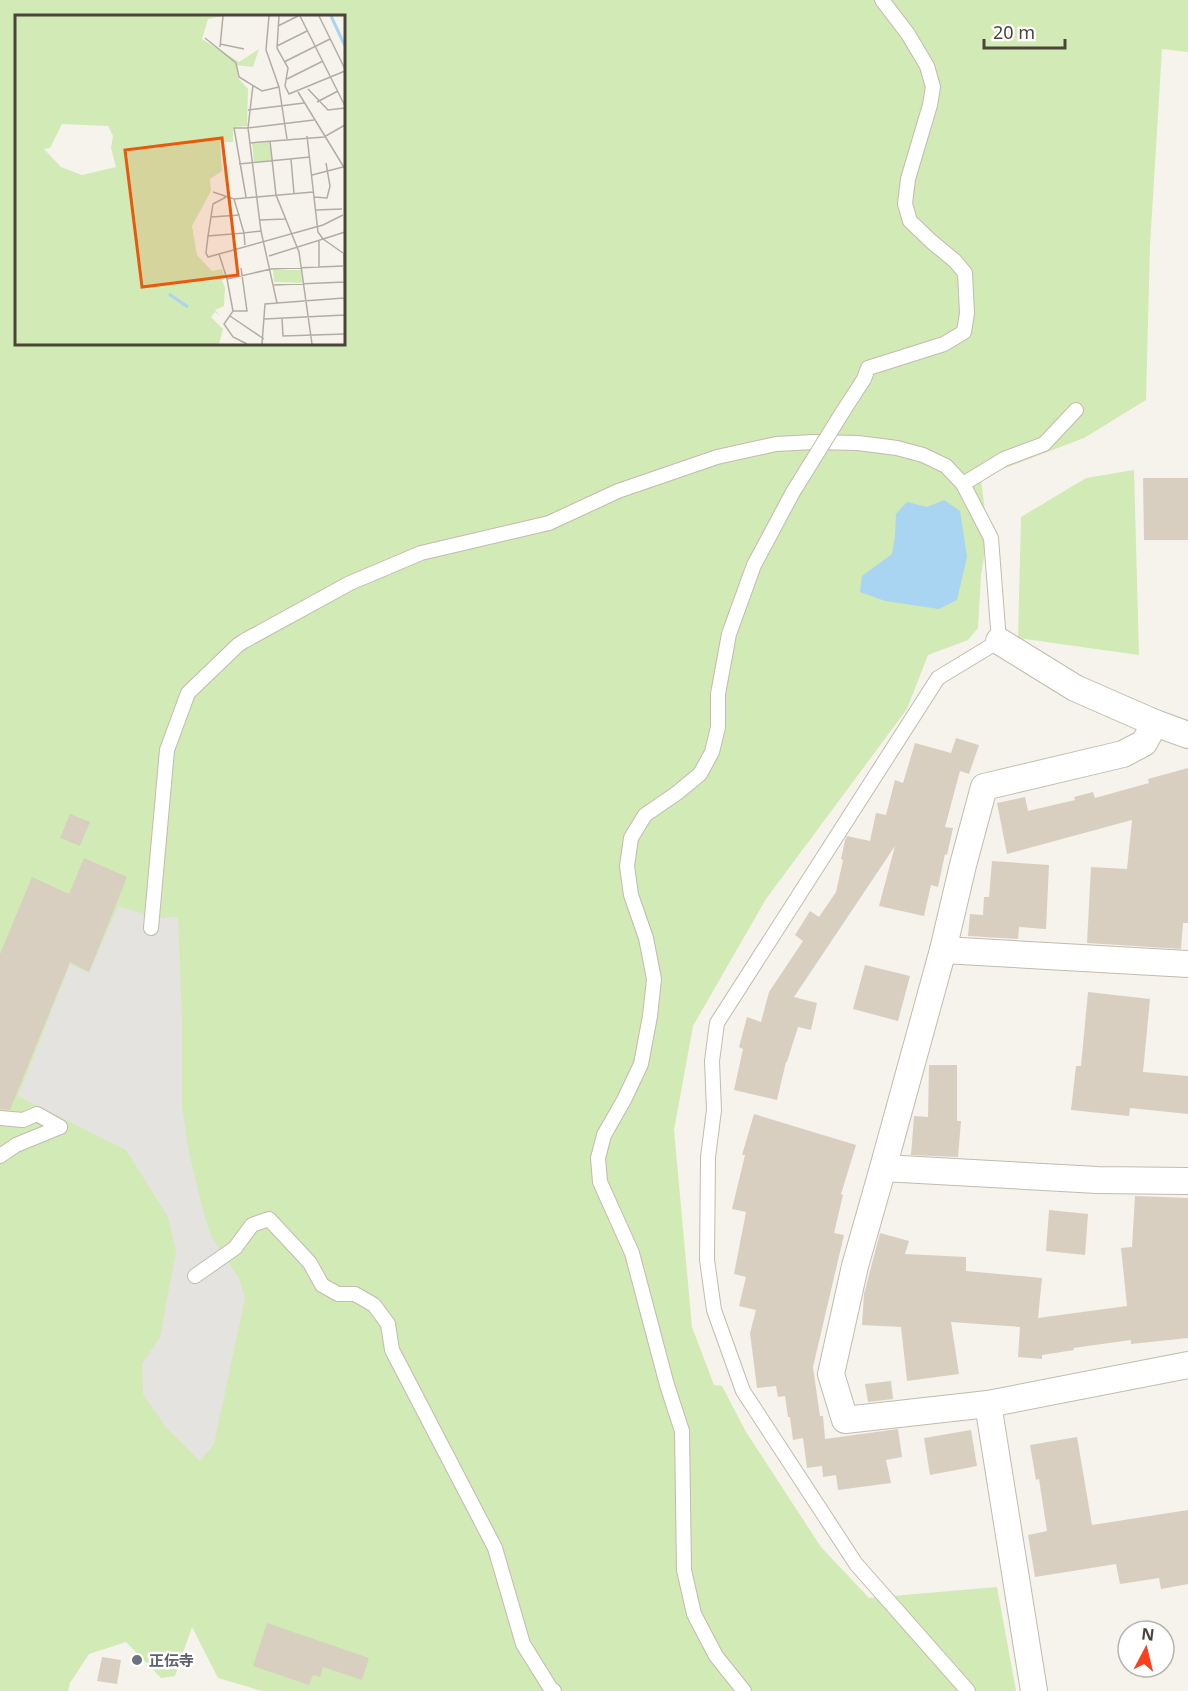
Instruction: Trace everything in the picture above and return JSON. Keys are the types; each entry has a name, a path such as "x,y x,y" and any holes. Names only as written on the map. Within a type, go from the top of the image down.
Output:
{"street":[{"path":"999,641 1075,688 1188,735"},
{"path":"1155,723 1144,743 1123,754 984,787 943,950 855,1266 831,1374 845,1420 988,1404 1188,1365"},
{"path":"943,950 1188,964"},
{"path":"882,1168 1097,1180 1188,1181"},
{"path":"988,1404 1034,1691"}],"lane":[{"path":"744,1691 716,1656 694,1614 684,1570 682,1431 667,1385 632,1253 600,1182 598,1158 604,1135 641,1064 654,979 646,938 631,895 627,866 631,838 645,815 700,774 712,752 718,727 718,694 729,634 754,565 794,492 864,379 868,368 944,344 964,332 967,313 965,273 955,261 910,221 905,204 908,179 930,105 933,87 927,66 908,34 882,0"},
{"path":"963,484 1004,459 1044,444 1076,410"},
{"path":"151,928 167,750 188,693 238,645 350,583 422,553 549,523 629,487 717,457 776,444 858,443 897,448 923,455 946,466 963,484 991,538 999,641 938,678 717,1023 712,1061 714,1110 708,1157 707,1260 714,1310 743,1391 856,1564 968,1691"},
{"path":"0,1118 23,1120 38,1114 60,1127 16,1145 0,1156"},
{"path":"195,1276 236,1248 252,1225 269,1219 310,1263 322,1285 338,1294 355,1294 374,1305 388,1324 392,1350 495,1548 523,1644 554,1691"}],"green space":[{"path":"0,0 1188,0 1188,52 1162,49 1150,246 1146,400 1084,438 1000,470 981,480 988,534 981,575 978,628 968,640 928,655 907,709 766,899 693,1026 674,1130 692,1327 714,1385 722,1386 746,1432 821,1547 869,1598 997,1587 1016,1691 262,1691 218,1678 192,1627 175,1676 161,1678 126,1642 89,1654 70,1683 68,1691 0,1691"},
{"path":"1134,470 1139,655 1018,638 1021,517 1086,478"}],"shaded area":[{"path":"118,906 157,918 178,917 182,1022 182,1108 189,1152 211,1236 239,1278 245,1298 214,1444 200,1461 165,1426 143,1394 142,1364 160,1337 176,1251 168,1217 126,1150 18,1096 70,964 89,973"}],"water":[{"path":"944,500 960,511 967,557 957,600 939,609 885,601 860,592 862,576 892,554 896,514 907,502 927,507"}],"building":[{"path":"1143,478 1188,478 1188,540 1144,540"},
{"path":"956,738 979,745 969,774 960,771 945,827 953,828 947,855 945,854 938,887 931,885 924,916 879,906 895,846 794,997 817,1003 811,1030 798,1027 786,1062 777,1100 734,1090 743,1049 739,1047 747,1017 761,1022 769,992 803,941 795,935 810,911 819,917 836,892 847,836 870,841 876,813 886,815 895,780 903,783 915,743 951,753"},
{"path":"1188,768 1188,923 1183,923 1181,949 1087,943 1091,867 1127,869 1132,820 1007,854 997,803 1025,797 1028,811 1075,800 1074,797 1093,792 1095,798 1149,783 1148,779"},
{"path":"70,814 90,822 80,846 60,838"},
{"path":"84,858 127,877 89,972 70,962 10,1110 0,1109 0,954 32,877 69,894"},
{"path":"992,861 1049,865 1046,929 1019,927 1018,939 968,936 970,914 983,915 984,897 989,897"},
{"path":"865,965 910,976 898,1021 853,1009"},
{"path":"1088,992 1150,999 1143,1072 1188,1076 1188,1114 1130,1108 1129,1116 1071,1110 1076,1066 1081,1066"},
{"path":"929,1065 957,1065 957,1121 961,1121 958,1157 911,1155 914,1116 928,1117"},
{"path":"754,1114 856,1145 841,1194 843,1195 834,1233 844,1235 813,1367 820,1416 823,1416 825,1439 898,1429 902,1457 886,1460 891,1483 838,1490 836,1475 823,1477 822,1466 807,1468 803,1438 793,1440 785,1396 778,1397 776,1386 757,1388 750,1333 756,1310 739,1306 746,1277 734,1274 746,1212 732,1209 745,1155 742,1155"},
{"path":"1135,1196 1188,1198 1188,1338 1131,1344 1131,1340 1073,1348 1074,1350 1042,1355 1042,1359 1018,1357 1020,1327 951,1322 959,1374 907,1381 901,1327 862,1325 864,1294 880,1233 909,1241 905,1254 966,1257 966,1271 1042,1278 1038,1318 1127,1306 1121,1248 1132,1247"},
{"path":"1049,1210 1088,1214 1085,1255 1046,1251"},
{"path":"891,1381 893,1399 868,1402 865,1384"},
{"path":"971,1430 977,1466 930,1475 924,1438"},
{"path":"1077,1437 1092,1525 1188,1510 1188,1584 1161,1589 1159,1578 1120,1584 1116,1564 1035,1577 1028,1535 1047,1531 1039,1479 1036,1480 1030,1445"},
{"path":"267,1623 369,1658 362,1680 323,1667 320,1677 313,1675 309,1685 253,1666"},
{"path":"102,1657 121,1660 117,1684 97,1681"}],"place":[{"name":"正伝寺","path":"137,1660"}]}
